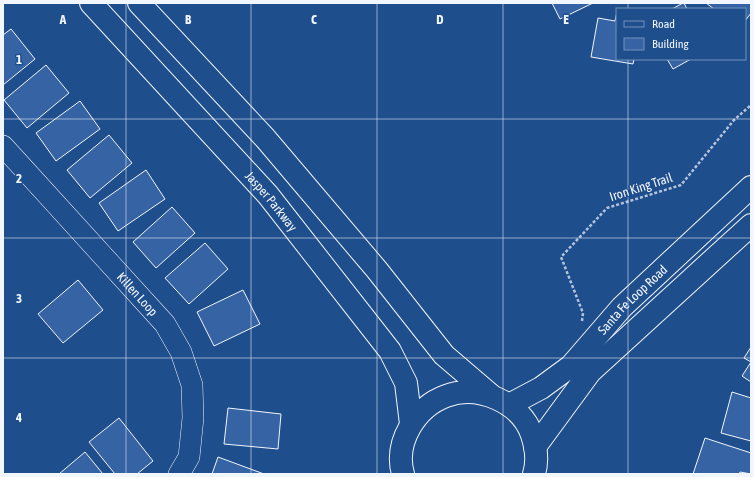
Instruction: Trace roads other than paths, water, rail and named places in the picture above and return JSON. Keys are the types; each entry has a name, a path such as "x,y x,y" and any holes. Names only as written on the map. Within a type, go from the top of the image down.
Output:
{"main road":[{"name":"Jasper Parkway","path":"91,3 268,195 381,339 390,351 406,383 411,424"},
{"path":"139,3 265,138 377,270 444,355 524,421 530,431 535,447 536,469 534,474"},
{"name":"Santa Fe Loop Road","path":"500,401 541,388 571,366 622,307 751,187"},
{"name":"Santa Fe Loop Road","path":"535,447 590,372 751,225"},
{"path":"403,474 401,466 402,444 411,424 426,407 446,396 469,392 500,401"}],"street":[{"name":"Killen Loop","path":"3,146 165,324 181,352 192,385 193,418 188,458 179,474"}]}
